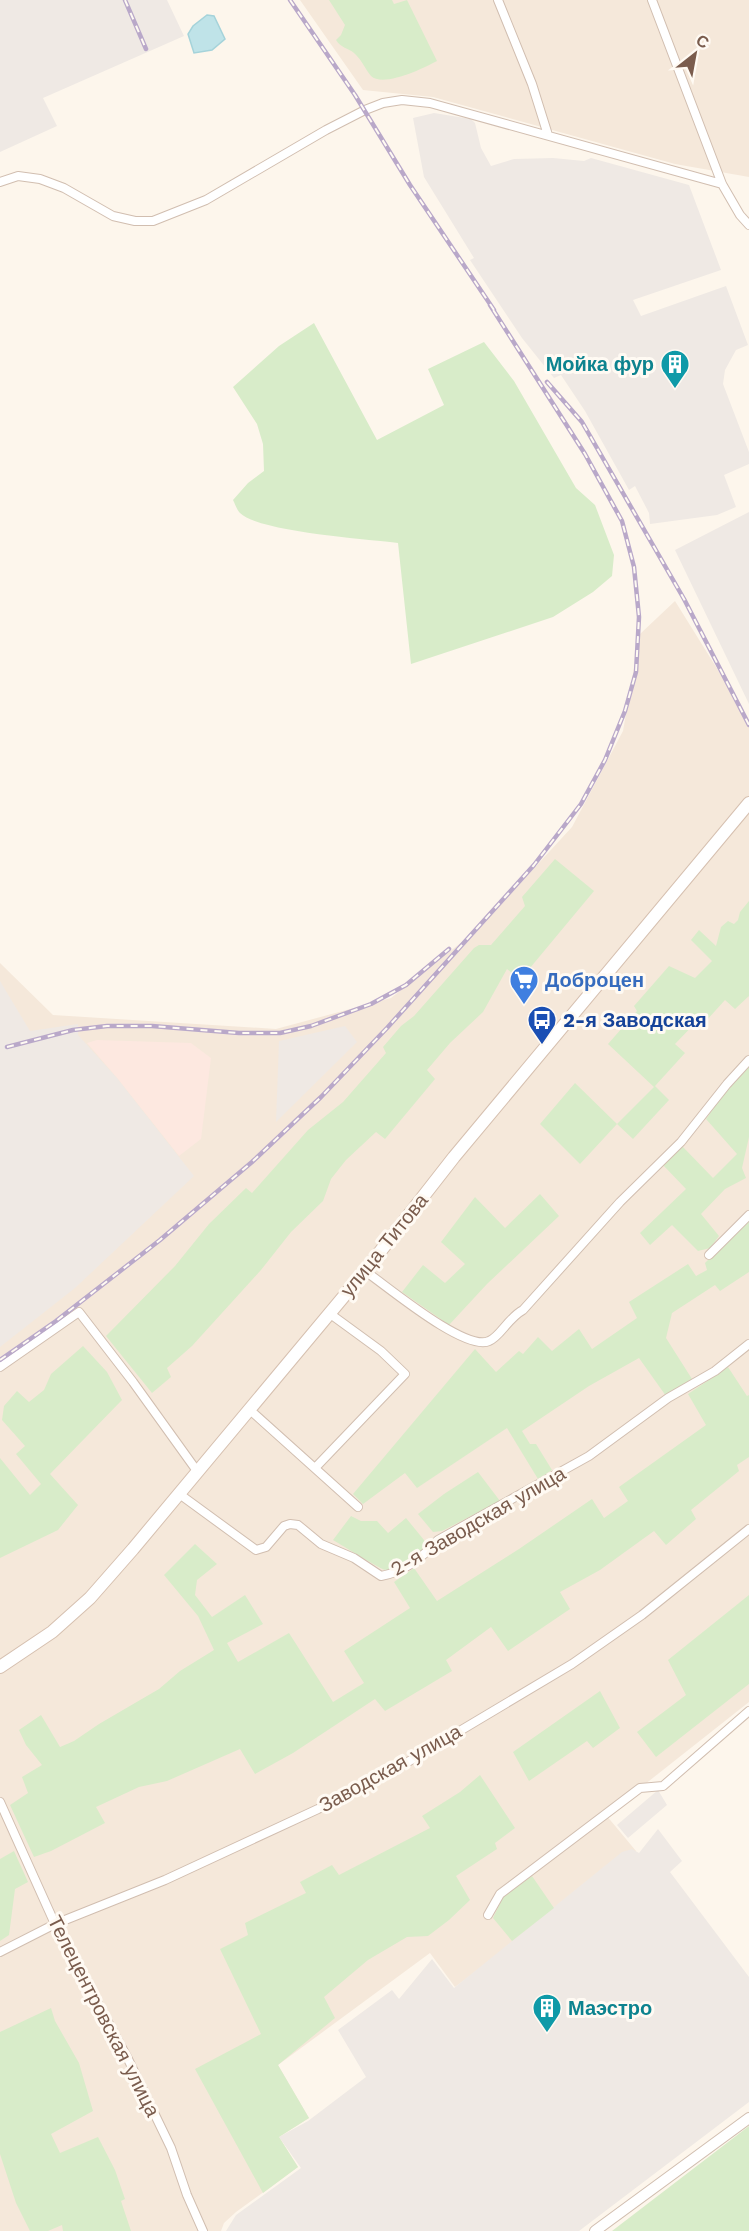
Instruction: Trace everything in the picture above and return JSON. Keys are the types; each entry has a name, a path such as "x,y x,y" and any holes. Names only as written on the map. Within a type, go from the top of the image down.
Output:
{"main road":[{"name":"улица Титова","path":"0,1667 52,1632 90,1598 250,1410 454,1157 749,803"}],"street":[{"path":"498,0 532,84 548,135"},
{"path":"652,0 722,184 740,215 749,225"},
{"path":"0,182 18,177 40,179 64,188 113,216 135,221 153,221 206,200 326,130 383,103 402,100 430,103 722,184"},
{"path":"365,1270 445,1328 480,1344 491,1341 513,1316 523,1310 621,1202 681,1142 749,1060"},
{"path":"709,1255 749,1215"},
{"path":"0,1367 78,1312 133,1382 197,1471"},
{"path":"315,1468 405,1374 381,1351 329,1313"},
{"name":"2-я Заводская улица","path":"178,1494 256,1550 266,1546 284,1526 298,1524 321,1544 354,1558 381,1576 395,1574 427,1553 438,1540 590,1456 668,1398 715,1371 749,1344"},
{"path":"250,1410 358,1507"},
{"name":"Заводская улица","path":"0,1952 55,1924 165,1880 318,1809 391,1772 572,1664 642,1615 749,1529"},
{"path":"488,1915 500,1894 640,1788 664,1784 749,1711"},
{"name":"Телецентровская улица","path":"0,1802 55,1924 171,2148 187,2195 203,2231"},
{"path":"595,2231 749,2118"}],"shaded area":[{"path":"0,0 167,0 184,36 43,98 57,126 0,152"},
{"path":"300,0 749,0 749,177 675,164 433,97 363,90"},
{"path":"434,113 471,119 475,123 481,148 491,166 514,159 553,158 584,161 591,158 689,185 721,270 633,300 641,316 726,286 748,345 736,350 725,370 723,384 749,452 749,464 724,475 736,507 717,515 650,524 649,513 635,486 629,490 585,411 561,375 554,378 522,338 470,260 474,258 424,177 413,118"},
{"path":"749,512 749,704 675,550"},
{"path":"675,601 749,720 749,1702 606,1815 636,1851 455,1987 430,1953 278,2065 309,2118 279,2137 298,2167 236,2212 224,2223 221,2231 0,2231 0,963 53,1015 276,1029 391,998 477,930 572,827 623,731 640,634"},
{"path":"0,981 30,1031 78,1024 78,1035 117,1078 194,1176 75,1288 0,1347"},
{"path":"345,1026 357,1042 276,1122 279,1041"},
{"path":"97,1040 191,1043 211,1058 201,1139 179,1156 87,1043"},
{"path":"658,1790 667,1805 628,1838 617,1825"},
{"path":"658,1829 682,1861 670,1872 749,1977 749,2102 579,2231 226,2231 236,2215 301,2168 279,2137 308,2121 366,2077 338,2030 392,1990 399,1999 432,1959 454,1988 622,1852 632,1849 639,1853"}],"green space":[{"path":"329,0 392,0 394,4 407,0 437,61 394,78 385,80 371,76 357,56 336,40 345,25"},
{"path":"314,323 377,440 444,405 428,369 484,342 514,381 576,488 595,505 614,555 612,576 593,592 553,617 411,664 398,543 314,534 268,525 251,520 240,513 233,500 248,483 264,471 263,444 257,424 233,387 279,346"},
{"path":"555,859 594,891 520,980 507,969 483,1012 450,1043 427,1070 435,1079 385,1139 376,1132 346,1160 331,1179 323,1201 291,1232 261,1270 192,1346 167,1368 171,1377 152,1393 106,1336 175,1266 209,1224 246,1188 252,1193 308,1130 343,1102 386,1053 383,1047 401,1026 414,1016 474,948 479,945 491,945 525,906 522,897"},
{"path":"749,901 749,996 735,1009 725,1000 706,1021 701,1017 675,1044 685,1053 655,1086 669,1100 633,1139 617,1124 654,1087 608,1044 637,1011 634,1006 669,966 695,978 712,961 691,940 699,930 716,946 721,927 728,921 734,924"},
{"path":"749,1067 749,1137 742,1168 746,1178 725,1189 701,1214 719,1236 710,1248 698,1251 672,1225 650,1245 640,1233 686,1189 663,1165 682,1146 713,1178 737,1154 706,1119 723,1095"},
{"path":"575,1083 617,1124 580,1164 540,1124"},
{"path":"540,1194 559,1216 487,1284 449,1325 402,1292 423,1265 445,1283 465,1264 441,1242 475,1197 505,1228"},
{"path":"749,1219 749,1272 720,1291 715,1285 672,1313 666,1338 692,1379 666,1396 639,1358 589,1386 522,1431 530,1444 536,1444 552,1470 538,1479 507,1428 417,1488 405,1473 363,1504 353,1494 475,1349 496,1372 519,1351 523,1354 538,1337 552,1351 579,1329 592,1349 637,1318 629,1302 688,1264 696,1276 707,1270 705,1263"},
{"path":"83,1346 107,1372 122,1400 50,1474 78,1505 58,1530 0,1558 0,1458 30,1495 41,1484 16,1454 25,1446 2,1420 4,1406 17,1391 29,1402 44,1390 51,1374"},
{"path":"728,1367 747,1396 749,1395 749,1457 737,1465 739,1471 691,1510 696,1519 666,1545 654,1531 600,1570 560,1592 570,1609 508,1651 491,1627 446,1660 452,1671 385,1711 375,1699 293,1753 255,1774 240,1749 167,1781 139,1787 96,1807 105,1823 51,1851 34,1857 10,1805 28,1793 22,1777 42,1765 26,1745 19,1730 41,1715 60,1747 74,1741 159,1689 180,1671 214,1650 198,1616 164,1575 195,1544 217,1564 197,1580 195,1595 212,1617 245,1595 263,1624 227,1643 238,1662 289,1633 333,1702 364,1683 344,1651 410,1608 394,1582 414,1568 437,1601 592,1499 604,1518 628,1501 619,1487 706,1425 688,1394"},
{"path":"478,1472 500,1501 442,1531 433,1532 418,1514"},
{"path":"351,1516 361,1521 377,1521 388,1533 406,1518 424,1540 426,1546 397,1566 389,1570 383,1569 333,1540"},
{"path":"749,1595 749,1684 656,1757 637,1732 686,1695 668,1660"},
{"path":"600,1691 620,1728 593,1748 587,1741 529,1781 513,1752"},
{"path":"480,1775 515,1828 495,1843 497,1849 456,1876 470,1900 449,1920 428,1936 407,1937 368,1960 324,1997 335,2018 278,2065 309,2118 279,2137 298,2167 263,2193 195,2069 261,2034 220,1949 248,1935 245,1923 306,1893 300,1882 332,1865 339,1875 430,1828 422,1816 460,1792"},
{"path":"14,1851 28,1882 15,1889 9,1935 0,1941 0,1859"},
{"path":"532,1876 554,1908 512,1941 493,1918 503,1897"},
{"path":"51,2008 55,2021 79,2063 93,2111 51,2134 60,2153 98,2137 115,2170 125,2199 121,2201 131,2231 63,2231 62,2225 48,2231 30,2231 16,2203 0,2154 0,2032"},
{"path":"749,2126 749,2231 612,2231"}],"water":[{"path":"207,15 214,16 225,39 212,50 194,53 188,34 193,26"}],"railway":[{"path":"125,0 146,49"},
{"path":"290,0 355,95 410,185 494,310"},
{"path":"0,1360 56,1321 160,1240 252,1162 321,1097 387,1028 534,865 581,804 605,760 625,711 636,672 639,617 634,567 622,521 585,454 490,305"},
{"path":"547,382 582,422 684,599 749,725"},
{"path":"7,1047 73,1030 107,1026 152,1026 239,1033 280,1033 311,1026 371,1004 406,985 449,949"}],"place":[{"name":"Мойка фур","path":"675,390"},
{"name":"Доброцен","path":"524,1006"},
{"name":"2-я Заводская","path":"542,1046"},
{"name":"Маэстро","path":"547,2034"}]}
